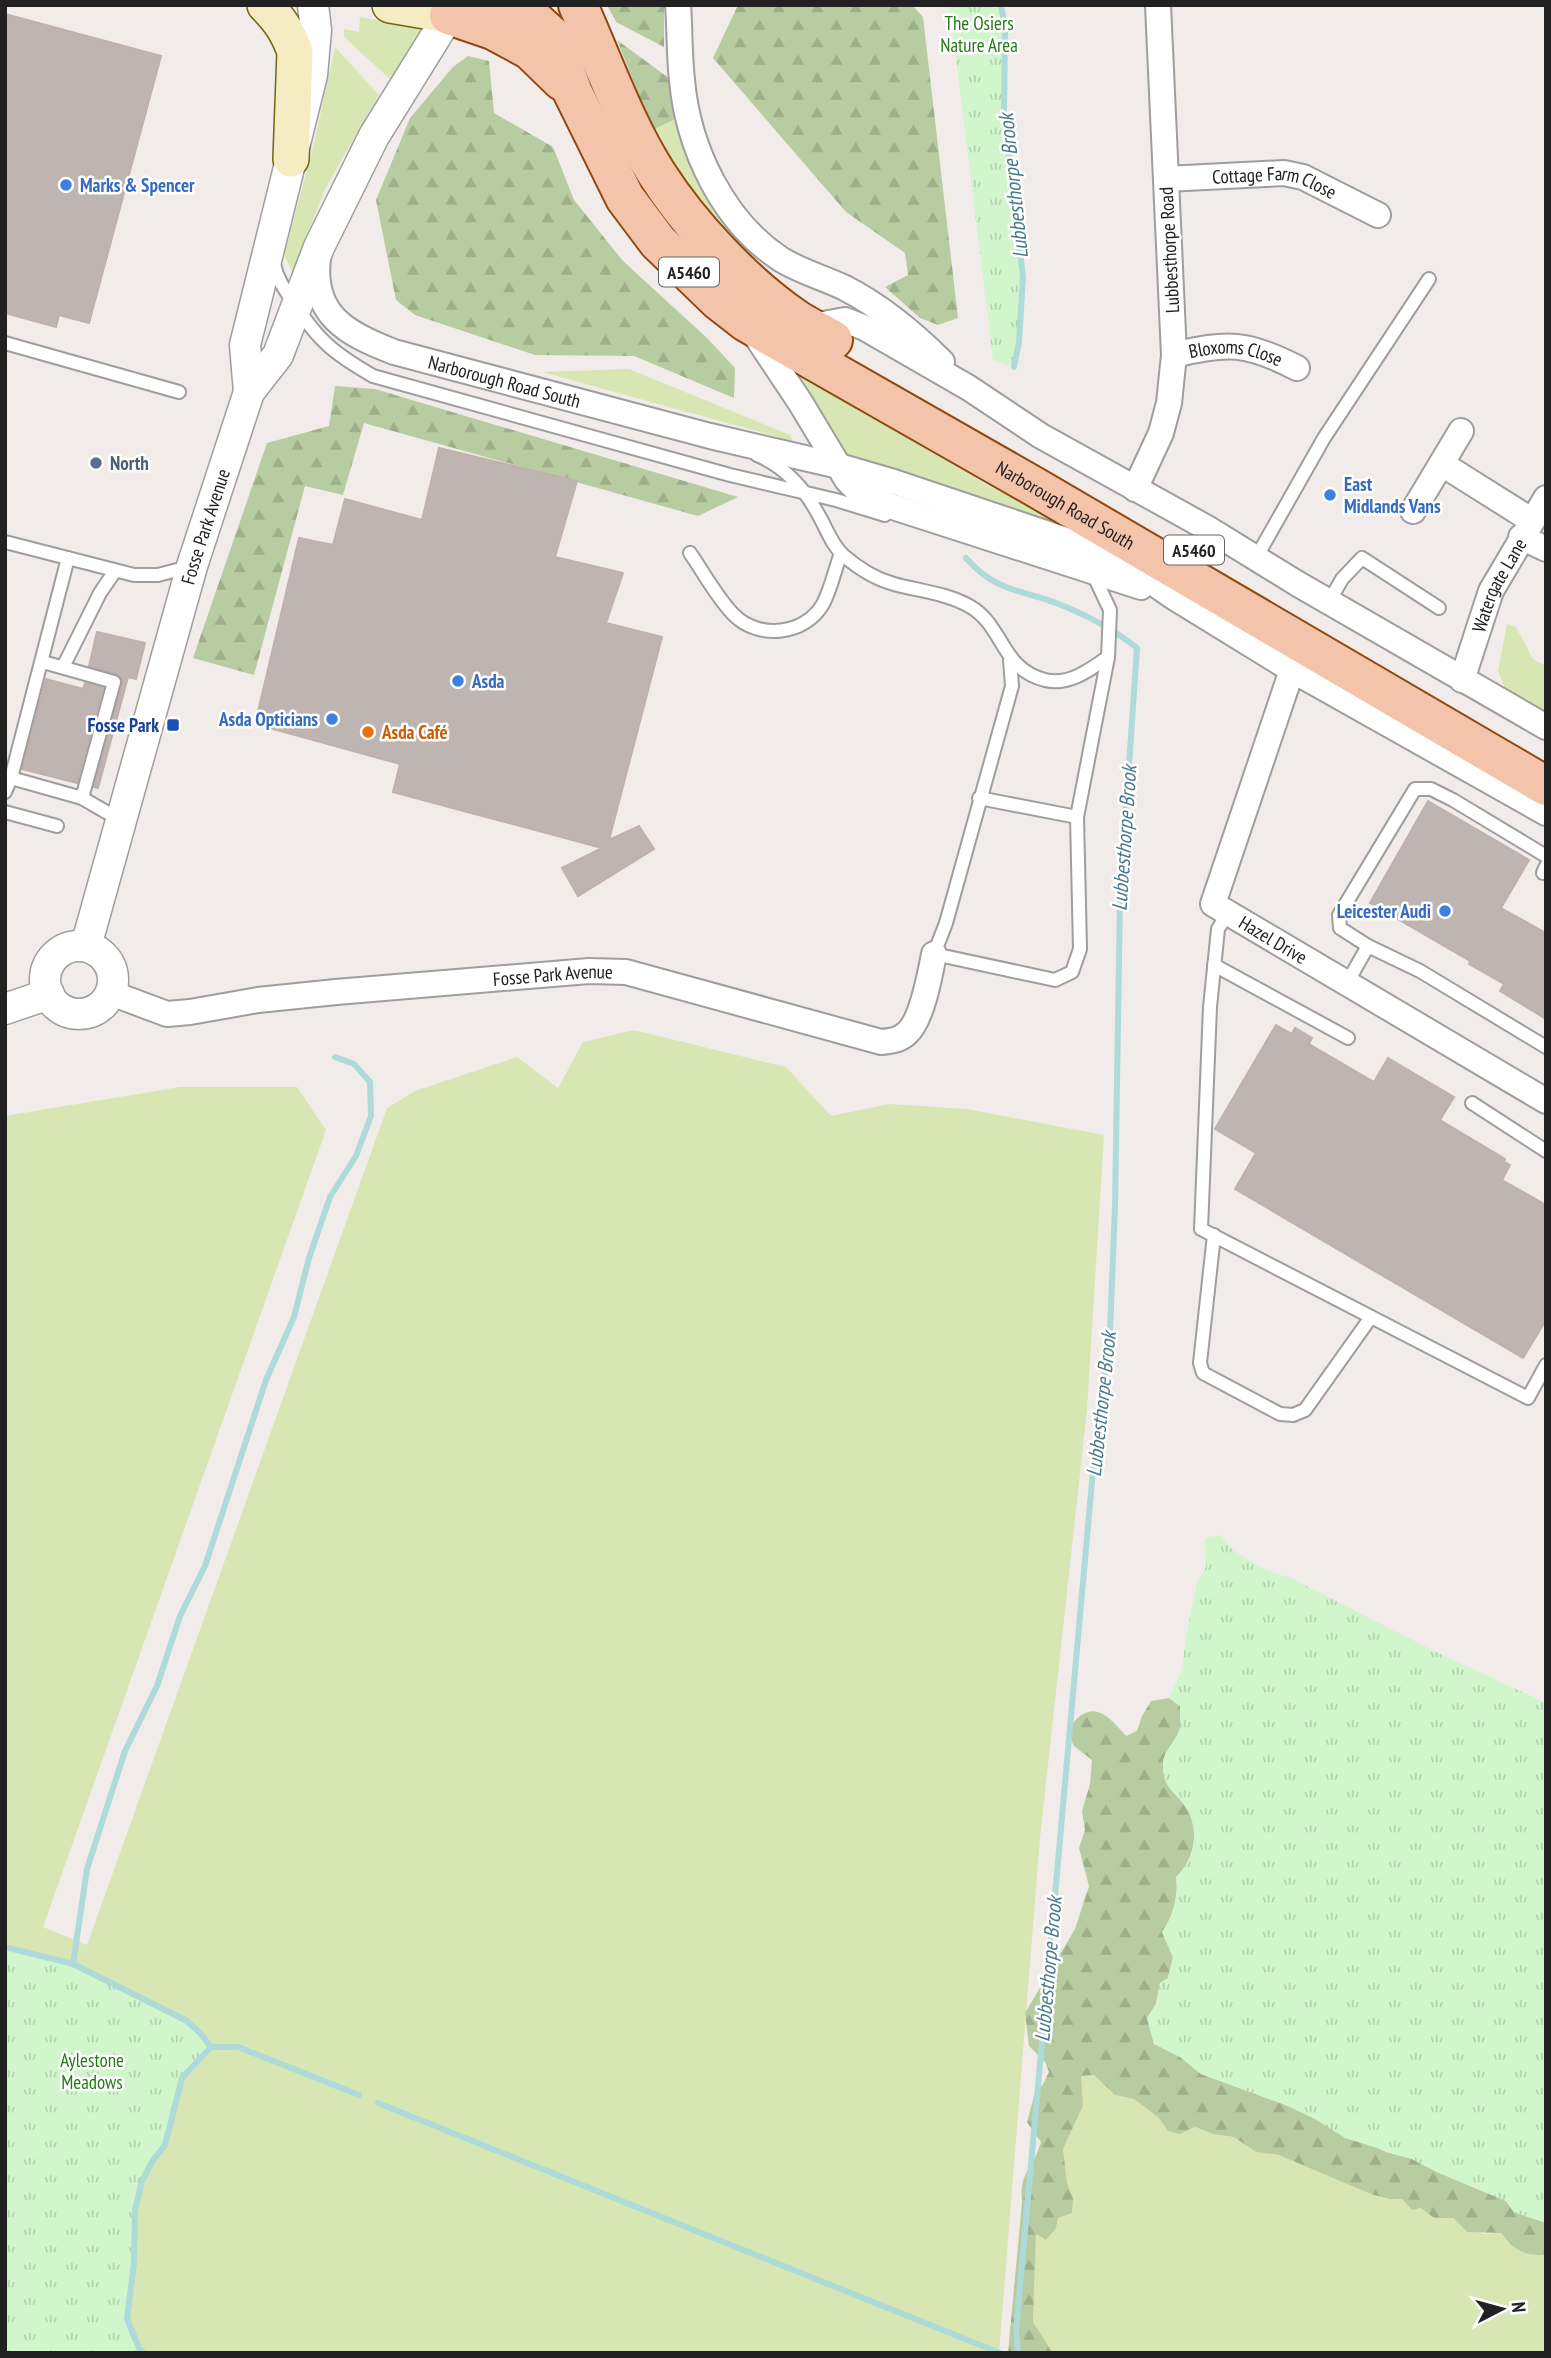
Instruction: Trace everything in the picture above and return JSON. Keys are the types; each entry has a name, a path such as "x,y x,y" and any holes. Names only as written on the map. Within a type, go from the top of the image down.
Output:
{"main road":[{"path":"265,5 281,21 295,52 291,159"},
{"path":"390,5 452,10 530,50 573,93"},
{"name":"Narborough Road South","path":"502,5 531,17 553,37 573,93 625,198 658,242 719,300 756,327 1546,786"},
{"name":"Narborough Road South","path":"578,5 630,124 658,175 705,236 754,285 797,320 1546,756"}],"street":[{"name":"Fosse Park Avenue","path":"249,392 245,345 312,75 316,30 313,5"},
{"path":"678,5 682,82 689,116 706,169 728,208 743,227 782,259 862,299 924,344 970,388"},
{"name":"Lubbesthorpe Road","path":"1135,489 1161,433 1169,403 1174,355 1158,5"},
{"name":"Fosse Park Avenue","path":"86,946 192,566 249,392 278,355 319,247 374,136 452,10"},
{"name":"Cottage Farm Close","path":"1166,179 1284,173 1303,177 1378,215"},
{"name":"Narborough Road South","path":"319,247 316,276 319,291 334,319 361,340 394,352 709,436 839,466 1090,548 1139,573 1292,670 1546,813"},
{"path":"756,327 793,331 845,320 855,324 970,388 1031,430 1207,527 1329,602 1546,727"},
{"name":"Narborough Road South","path":"756,327 847,480 859,492 887,505 1172,596"},
{"name":"Bloxoms Close","path":"1174,355 1215,345 1237,346 1269,353 1297,368"},
{"path":"1413,510 1461,431"},
{"path":"1443,464 1526,529 1546,549"},
{"name":"Watergate Lane","path":"1462,680 1491,592 1546,498"},
{"name":"Hazel Drive","path":"1292,670 1213,904 1546,1101"},
{"path":"86,946 104,956 109,964 113,974 111,993 96,1010 74,1013 63,1010 48,994 45,984 50,963 65,949 86,946"},
{"name":"Fosse Park Avenue","path":"111,993 167,1014 258,1000 336,992 589,971 626,972 881,1042 897,1040 907,1034 915,1024 934,954"},
{"path":"5,1009 48,994"}],"lane":[{"path":"270,246 277,276 314,334 338,356 373,376 961,538 994,539"},
{"path":"1256,558 1324,438 1429,279"},
{"path":"5,343 179,391"},
{"path":"709,436 766,459 783,470 805,493 841,553 863,571 890,583 947,597 972,608 995,633 1010,660 1032,677 1062,681 1092,668 1108,657"},
{"path":"5,542 115,571 148,576 192,566"},
{"path":"690,554 735,616 754,628 777,632 797,628 811,618 822,604 841,553"},
{"path":"5,792 43,662 68,558"},
{"path":"1329,602 1342,579 1362,558 1439,608"},
{"path":"62,667 100,593 115,571"},
{"path":"1010,660 1012,686 946,923 934,954 1055,980 1072,972 1080,949 1077,817 1108,657 1110,610 1092,571"},
{"path":"43,662 114,682 82,797"},
{"path":"11,778 82,797 120,820"},
{"path":"1546,856 1453,800 1431,789 1415,789 1339,915 1339,928 1368,946 1420,971 1546,1047"},
{"path":"979,798 1077,817"},
{"path":"5,812 57,826"},
{"path":"1228,913 1218,929 1210,1007 1201,1229 1528,1398 1546,1365"},
{"path":"1347,983 1368,946"},
{"path":"1214,965 1348,1038"},
{"path":"1472,1103 1546,1151"},
{"path":"1214,1235 1200,1363 1203,1373 1280,1414 1293,1415 1305,1410 1371,1317"}],"green space":[{"path":"607,5 664,5 664,47 616,22"},
{"path":"738,5 912,5 923,17 958,318 938,325 920,318 885,287 908,275 905,253 846,212 713,58"},
{"name":"The Osiers Nature Area","path":"947,5 1001,5 1005,27 1004,113 1023,277 1019,342 1014,367 993,360 951,18"},
{"path":"360,17 426,29 390,79 344,37 344,29 359,32"},
{"path":"617,40 670,79 675,119 653,130"},
{"path":"335,47 379,95 326,187 294,275 284,255 313,148"},
{"path":"468,56 489,61 494,113 553,147 574,200 623,261 707,338 735,368 734,398 634,356 535,355 415,315 396,300 376,200 410,118 453,67"},
{"path":"674,120 689,160 710,201 756,259 752,264 710,217 666,147 656,128"},
{"path":"629,369 790,435 793,441 542,372"},
{"path":"797,373 985,484 1096,541 847,454"},
{"path":"335,386 375,389 738,497 698,516 364,423 343,495 305,486 254,675 193,658 267,443 329,426"},
{"path":"1507,624 1516,627 1533,659 1546,666 1546,713 1507,693 1498,671"},
{"path":"634,1030 786,1067 831,1116 889,1104 967,1109 1104,1135 1087,1410 1040,1838 999,2353 5,2353 5,1116 180,1087 297,1087 326,1130 43,1927 87,1945 387,1108 415,1091 517,1057 558,1088 583,1042"},
{"path":"1220,1535 1234,1551 1266,1570 1291,1578 1428,1648 1546,1703 1546,2223 1514,2212 1506,2201 1412,2159 1345,2138 1286,2105 1201,2074 1180,2057 1154,2044 1147,2018 1156,2004 1160,1983 1168,1978 1173,1957 1162,1932 1174,1906 1176,1877 1188,1861 1194,1842 1189,1812 1169,1787 1163,1773 1163,1761 1180,1725 1180,1706 1169,1698 1182,1670 1197,1582 1206,1567 1205,1538"},
{"path":"1169,1698 1180,1706 1180,1725 1163,1761 1163,1773 1169,1787 1189,1812 1194,1842 1188,1861 1176,1877 1174,1906 1162,1932 1173,1957 1168,1978 1160,1983 1156,2004 1147,2018 1154,2043 1180,2057 1201,2074 1286,2105 1386,2152 1412,2159 1506,2201 1514,2212 1546,2223 1546,2257 1519,2250 1501,2233 1467,2232 1454,2218 1434,2218 1421,2208 1412,2210 1402,2199 1371,2194 1279,2155 1256,2152 1234,2137 1213,2134 1195,2127 1180,2134 1168,2131 1159,2118 1134,2099 1115,2095 1094,2075 1081,2076 1083,2106 1063,2149 1067,2183 1073,2198 1072,2213 1058,2218 1056,2228 1046,2240 1036,2234 1033,2322 1053,2353 1008,2353 1023,2184 1041,2142 1027,2122 1034,2096 1049,2072 1045,2062 1029,2046 1025,2013 1075,1929 1089,1886 1079,1848 1085,1830 1082,1811 1090,1784 1092,1760 1074,1746 1067,1730 1083,1714 1098,1712 1111,1720 1126,1736 1137,1731 1151,1701"},
{"name":"Aylestone Meadows","path":"5,1947 73,1964 187,2021 201,2033 211,2047 182,2078 165,2145 142,2181 135,2209 134,2263 127,2319 139,2348 144,2353 5,2353"},
{"path":"1094,2075 1115,2095 1134,2099 1180,2134 1195,2127 1213,2134 1234,2137 1256,2152 1279,2155 1389,2199 1402,2199 1412,2210 1421,2208 1434,2218 1454,2218 1483,2234 1501,2233 1519,2250 1544,2255 1546,2353 1053,2353 1033,2322 1036,2234 1056,2228 1058,2218 1073,2198 1067,2183 1063,2149 1083,2106 1080,2076"}],"building":[{"name":"Marks & Spencer","path":"5,14 161,56 89,323 59,315 56,327 5,313"},
{"name":"Asda","path":"439,448 577,481 555,557 623,573 606,623 662,637 609,840 639,826 654,849 578,896 562,868 602,848 393,792 400,764 255,724 299,538 333,545 345,499 422,520"},
{"path":"97,632 145,643 136,679 128,677 98,788 94,787 123,680 116,674 89,666"},
{"path":"46,679 83,689 85,683 103,688 77,783 22,769"},
{"name":"Leicester Audi","path":"1428,801 1529,860 1501,908 1546,933 1546,1019 1500,991 1504,984 1469,964 1470,961 1370,903"},
{"path":"1276,1025 1292,1034 1295,1028 1312,1038 1309,1044 1374,1082 1388,1058 1454,1097 1440,1120 1505,1159 1504,1162 1510,1165 1502,1180 1546,1205 1546,1320 1523,1358 1235,1189 1256,1153 1215,1129"}],"waterway":[{"name":"Lubbesthorpe Brook","path":"1001,5 1005,27 1004,113 1023,277 1019,342 1014,367"},
{"name":"Lubbesthorpe Brook","path":"966,558 997,583 1078,612 1137,648 1120,898 1115,1207 1110,1331 1093,1470 1016,2332 1018,2353"},
{"path":"144,2353 139,2348 127,2319 134,2263 135,2210 142,2181 165,2145 182,2078 211,2047 187,2021 73,1964 87,1869 125,1751 157,1686 180,1616 205,1566 266,1380 294,1317 309,1258 330,1197 356,1156 371,1116 370,1082 354,1064 335,1057"},
{"path":"5,1947 73,1964"},
{"path":"211,2047 238,2047 359,2095"},
{"path":"378,2103 1000,2353"}],"place":[{"name":"Marks & Spencer","path":"66,185"},
{"name":"North","path":"96,463"},
{"name":"East Midlands Vans","path":"1330,495"},
{"name":"Asda","path":"458,681"},
{"name":"Asda Opticians","path":"332,719"},
{"name":"Fosse Park","path":"173,725"},
{"name":"Asda Café","path":"368,732"},
{"name":"Leicester Audi","path":"1445,911"}]}
